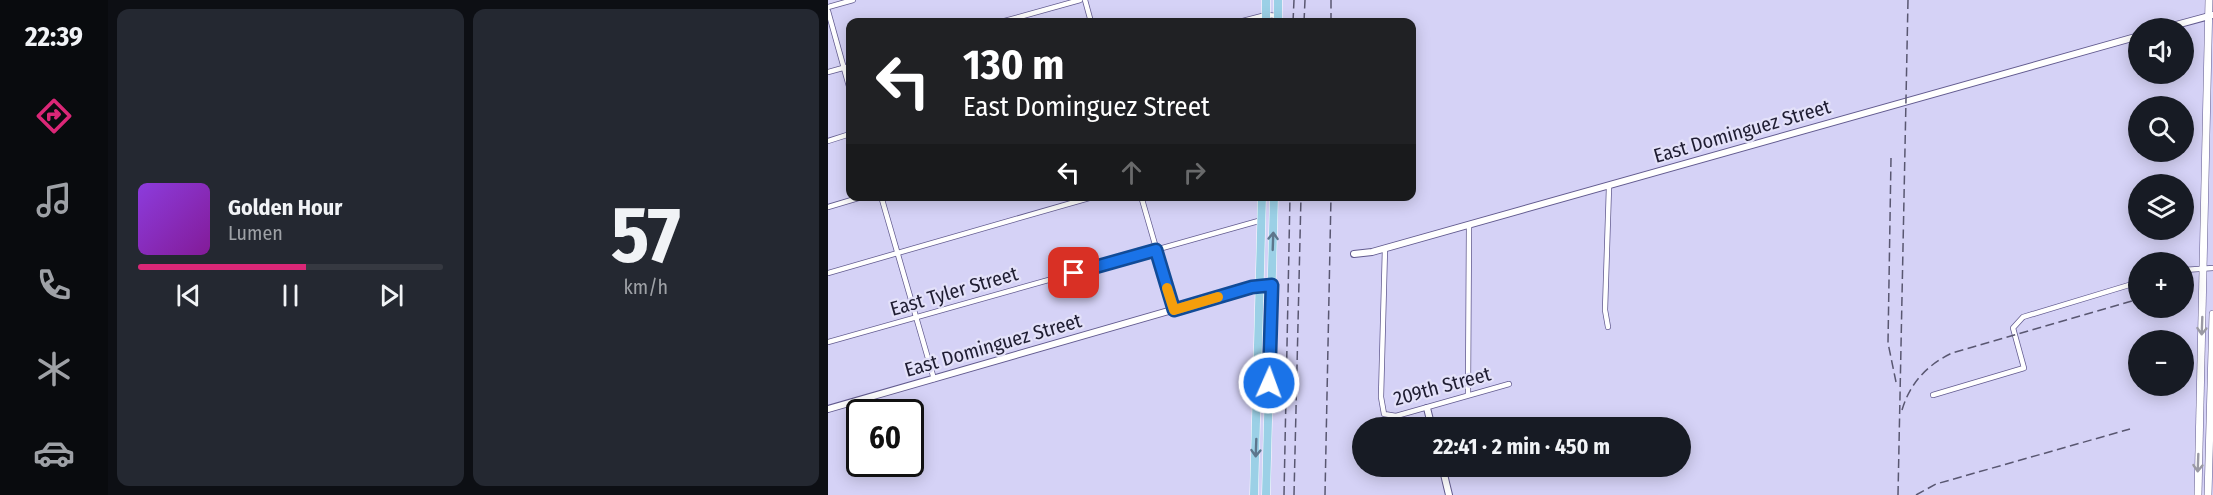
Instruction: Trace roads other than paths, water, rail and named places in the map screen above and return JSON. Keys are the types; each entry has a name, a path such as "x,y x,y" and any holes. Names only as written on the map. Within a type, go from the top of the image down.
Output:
{"main road":[{"path":"1266,0 1266,18"},
{"path":"1278,0 1278,18"},
{"path":"2198,495 2211,16 2209,0"},
{"path":"1254,495 1262,201"},
{"path":"1266,495 1274,201"},
{"path":"2208,495 2213,314"},
{"path":"2199,432 2210,432"}],"street":[{"path":"846,75 828,9 854,0"},
{"path":"1015,18 1080,0"},
{"path":"1085,0 1091,18"},
{"path":"2194,20 2211,16"},
{"name":"East Dominguez Street","path":"1354,254 1469,226 2128,39"},
{"path":"828,72 844,67"},
{"path":"828,141 846,135"},
{"path":"1608,327 1605,304 1609,187"},
{"path":"828,207 849,201"},
{"path":"882,201 934,379"},
{"path":"828,273 1079,201"},
{"path":"1142,201 1174,310"},
{"name":"East Tyler Street","path":"828,342 1262,220"},
{"path":"1468,394 1469,226"},
{"name":"209th Street","path":"1385,248 1381,397 1384,414 1390,417 1428,408 1468,394 1509,384"},
{"path":"2194,269 2213,268"},
{"name":"East Dominguez Street","path":"828,410 1261,285 1272,285"},
{"path":"1933,395 2024,368 2013,328 2023,317 2128,285"},
{"path":"1428,408 1430,417"},
{"path":"1445,477 1449,495"}],"railway":[{"path":"1293,18 1294,0"},
{"path":"1304,18 1305,0"},
{"path":"1331,0 1331,18"},
{"path":"1898,495 1908,0"},
{"path":"1891,158 1888,343 1896,382"},
{"path":"1284,495 1290,201"},
{"path":"1294,495 1301,201"},
{"path":"1325,495 1331,201"},
{"path":"1902,410 1910,391 1927,369 1952,353 2128,302"},
{"path":"1916,495 1936,484 2130,429"}]}
